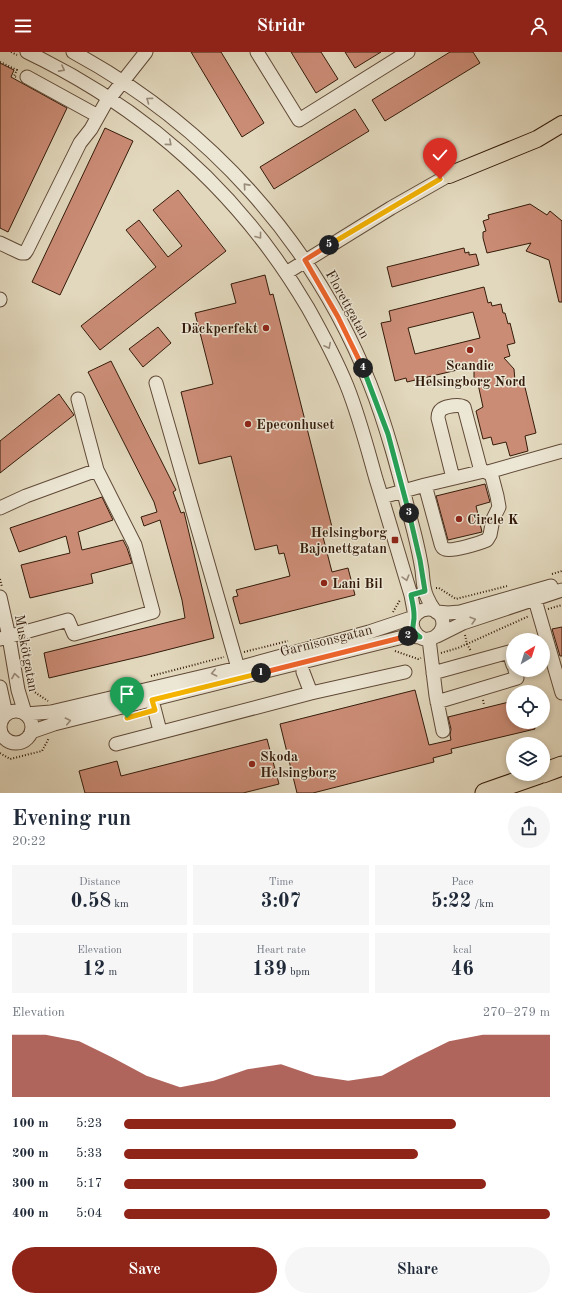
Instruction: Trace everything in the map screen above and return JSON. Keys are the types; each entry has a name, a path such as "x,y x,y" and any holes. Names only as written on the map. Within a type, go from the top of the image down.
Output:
{"highway":[{"path":"550,770 562,766"},
{"path":"485,793 520,781"}],"main road":[{"path":"449,175 537,138 562,124"},
{"path":"537,138 562,135"}],"street":[{"name":"Florettgatan","path":"73,52 123,81 187,129 220,158 274,218 305,260 338,317 361,364 388,434 415,537 426,596 436,611"},
{"path":"0,243 21,253 25,253 80,143 91,129 105,104 146,52"},
{"path":"257,52 299,120 408,52"},
{"path":"22,54 74,76 110,98 142,121 200,171 250,225 286,273 317,324 342,375 364,437 411,595 414,617 412,627 415,633 429,637 440,632 443,624 441,617 436,611"},
{"path":"27,77 98,116"},
{"path":"286,273 390,208 449,175"},
{"path":"156,383 238,668"},
{"path":"4,638 68,620 74,634 153,612 135,544 97,470 78,399"},
{"path":"425,486 442,546 448,550 487,540 490,535 493,519 498,510 499,504 492,477 484,472 466,410 463,406 459,405 442,409 438,415 453,478"},
{"path":"382,497 562,451"},
{"path":"0,508 26,496 97,470"},
{"path":"415,537 437,531"},
{"name":"Garnisonsgatan","path":"562,582 460,612 448,613 430,609 421,610 414,617 369,632 238,668 51,712 26,714 12,711 4,716 0,726 4,740 21,742 25,740 31,732 54,724 407,636 429,637 462,623 562,590"},
{"name":"Muskötgatan","path":"0,597 4,638 26,714"},
{"path":"535,600 562,693"},
{"path":"429,637 443,731"},
{"path":"434,673 506,653"},
{"path":"303,672 311,694"},
{"path":"116,744 160,731 405,672"},
{"path":"438,702 480,690 517,677"},
{"path":"0,687 4,704 1,721"},
{"path":"152,700 160,731"},
{"path":"26,714 31,721 31,732"}],"path":[{"path":"10,52 22,54"},
{"path":"547,575 562,571"},
{"path":"425,591 439,588 456,599 509,585"},
{"path":"390,616 401,598 411,595"},
{"path":"394,650 418,659 458,648 539,613 562,605"},
{"path":"144,677 292,640"},
{"path":"467,644 472,653 474,662"},
{"path":"18,690 29,688 48,701"},
{"path":"480,690 484,705"},
{"path":"0,754 10,759 42,751 51,736"}],"building":[{"path":"191,52 221,52 264,123 242,137"},
{"path":"291,52 321,52 338,79 316,93"},
{"path":"345,52 381,52 355,68"},
{"path":"450,52 473,52 480,63 385,121 372,100"},
{"path":"0,63 14,70 11,77 67,108 8,232 0,228"},
{"path":"355,109 369,131 274,189 260,167"},
{"path":"105,128 133,141 60,295 32,282"},
{"path":"178,190 226,251 100,350 81,326 156,267 126,230 139,220 168,257 182,246 153,210"},
{"path":"530,204 547,215 550,211 562,221 562,302 559,302 549,260 526,251 531,243 487,253 483,238 483,232 486,231 483,221 489,219 488,215"},
{"path":"464,248 465,253 469,252 469,255 476,254 479,265 392,287 387,267"},
{"name":"Epeconhuset","path":"265,275 270,295 273,294 333,531 322,533 332,572 348,568 355,595 240,624 233,599 233,597 238,596 236,590 290,576 284,553 279,554 277,545 255,550 231,456 199,464 181,392 213,384 195,313 236,303 231,284"},
{"name":"Scandic Helsingborg Nord","path":"484,287 488,303 491,302 492,306 501,304 508,324 510,323 515,343 507,345 510,356 504,358 514,369 515,381 523,379 536,433 525,436 528,451 510,456 506,442 493,445 491,437 483,439 476,411 483,407 478,384 474,379 474,366 407,382 406,378 395,381 381,323 391,321 389,311","holes":["473,312 480,338 415,354 408,328"]},
{"path":"158,327 171,343 143,367 129,349"},
{"path":"111,361 176,490 173,492 181,513 184,512 214,638 49,678 44,653 185,618 182,600 160,520 144,526 141,517 157,512 154,502 88,372"},
{"path":"59,394 74,415 0,473 0,441"},
{"name":"Circle K","path":"485,484 490,502 476,506 482,532 448,540 436,496"},
{"path":"102,497 113,520 78,532 82,550 123,540 132,563 91,574 93,583 30,598 21,565 70,553 66,536 19,552 10,528"},
{"path":"562,627 562,656 560,656 552,629"},
{"path":"415,690 429,745 451,740 451,729 448,717 506,703 506,729 535,729 451,749 452,753 433,758 434,762 313,793 297,793 280,724"},
{"path":"267,739 279,784 243,793 85,793 79,771 117,761 121,776"}],"place":[{"name":"Däckperfekt","path":"266,328"},
{"name":"Scandic Helsingborg Nord","path":"470,350"},
{"name":"Epeconhuset","path":"248,424"},
{"name":"Circle K","path":"459,519"},
{"name":"Helsingborg Bajonettgatan","path":"395,540"},
{"name":"Lani Bil","path":"324,583"},
{"name":"Skoda Helsingborg","path":"252,764"}],"route":[{"path":"127,718 155,710 152,700 407,636 420,637 417,636 412,627 414,616 411,595 425,591 415,537 388,434 352,343 305,260 440,179"}]}
